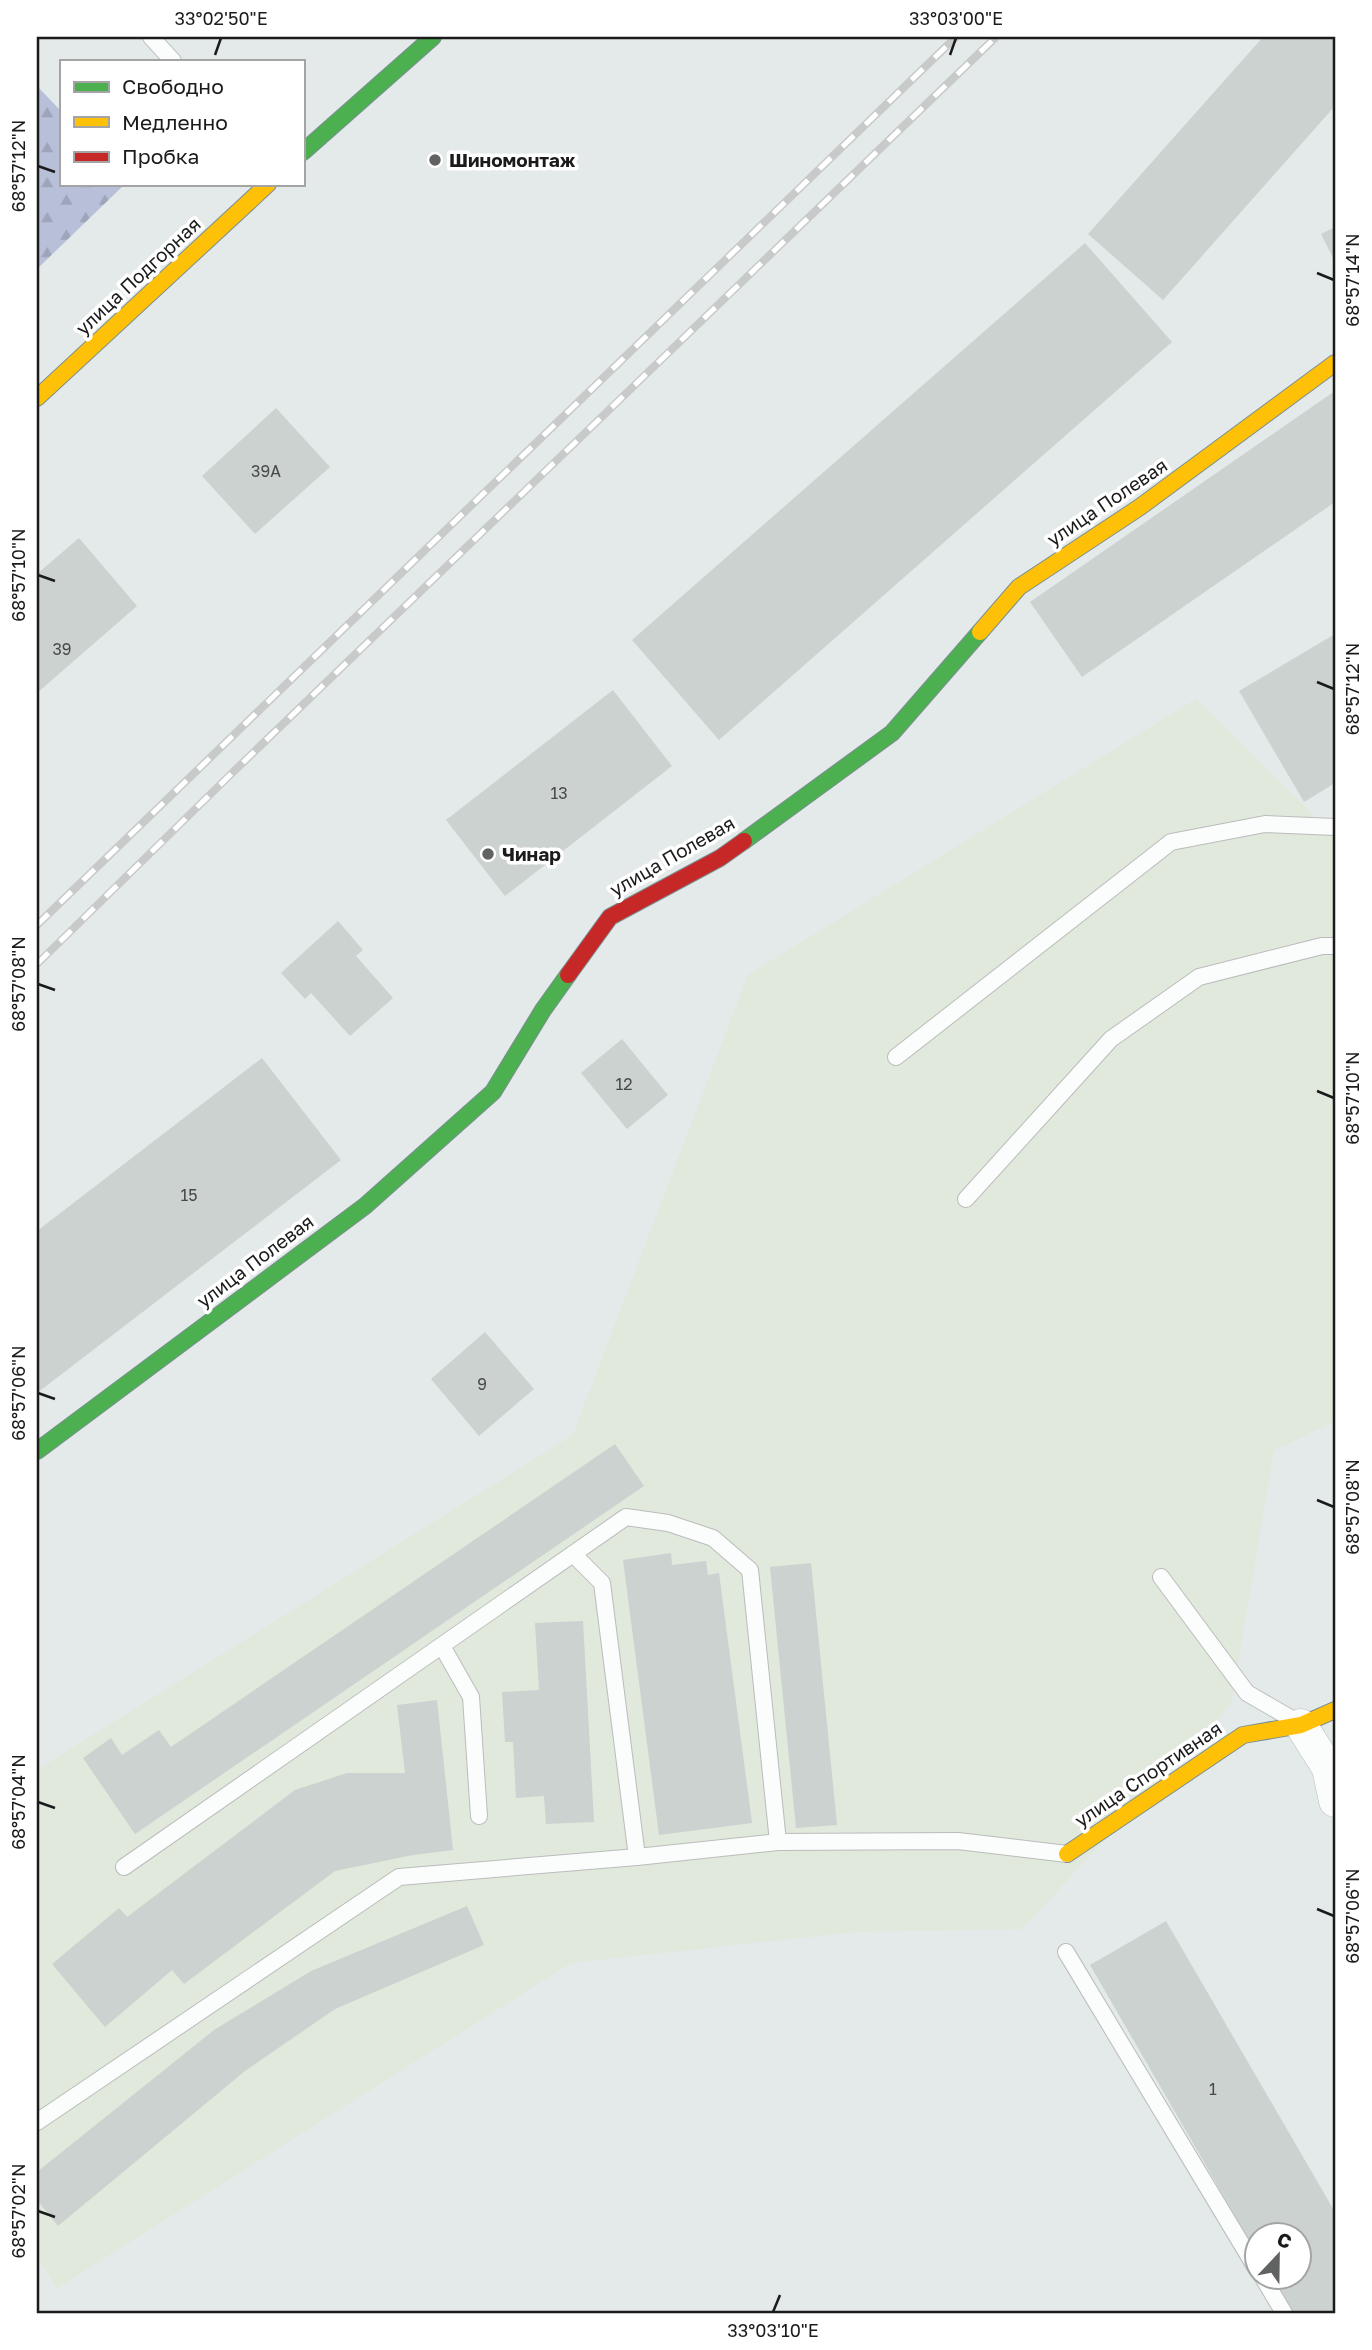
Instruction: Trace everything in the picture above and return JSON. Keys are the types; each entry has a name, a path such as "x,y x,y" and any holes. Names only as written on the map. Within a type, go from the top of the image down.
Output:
{"street":[{"path":"304,151 433,37"},
{"name":"улица Подгорная","path":"37,398 266,186"},
{"name":"улица Полевая","path":"37,1451 365,1206 493,1093 543,1010 610,917 720,858 892,733 1019,587 1140,507 1335,363"},
{"name":"улица Спортивная","path":"1067,1854 1242,1735 1301,1725 1335,1710"},
{"path":"1301,1725 1328,1768 1335,1801"}],"lane":[{"path":"156,38 172,60"},
{"path":"896,1057 1171,842 1265,824 1335,827"},
{"path":"966,1199 1111,1039 1199,977 1322,946 1335,946"},
{"path":"124,1867 626,1517 668,1522 713,1538 750,1570 778,1842"},
{"path":"573,1554 602,1583 637,1857"},
{"path":"1161,1577 1247,1693 1301,1725"},
{"path":"442,1646 471,1697 479,1816"},
{"path":"37,2122 399,1877 778,1842 958,1841 1067,1854"},
{"path":"1066,1952 1242,2244"},
{"path":"1270,2290 1284,2313"}],"shaded area":[{"path":"1196,699 1325,826 1335,820 1335,1421 1274,1450 1231,1704 1022,1929 854,1932 571,1963 57,2288 37,2257 37,1770 573,1435 748,975"}],"green space":[{"path":"37,86 60,110 60,186 123,186 37,269"}],"building":[{"path":"1263,37 1335,37 1335,106 1163,300 1088,234"},
{"path":"1335,227 1335,262 1321,234"},
{"path":"1085,243 1172,342 719,740 632,640"},
{"path":"1335,391 1335,502 1082,677 1030,602"},
{"path":"276,408 330,467 255,534 202,476"},
{"path":"79,538 137,606 37,693 37,574"},
{"path":"1335,634 1335,783 1304,802 1239,691"},
{"path":"613,690 672,766 505,896 446,820"},
{"path":"338,921 363,950 356,956 393,998 350,1036 311,993 305,999 281,973"},
{"path":"622,1039 668,1095 627,1129 581,1073"},
{"path":"262,1058 341,1160 37,1393 37,1231"},
{"path":"485,1332 534,1389 479,1436 431,1379"},
{"path":"615,1444 644,1486 135,1834 83,1758 111,1738 122,1755 159,1730 171,1747"},
{"path":"671,1553 672,1565 706,1561 708,1575 719,1573 752,1823 659,1835 623,1560"},
{"path":"811,1563 837,1825 796,1828 770,1567"},
{"path":"583,1621 594,1822 546,1824 544,1796 516,1798 513,1742 505,1742 502,1692 539,1690 535,1623"},
{"path":"437,1700 453,1850 335,1871 184,1984 172,1970 105,2027 52,1964 119,1908 127,1917 295,1790 347,1773 405,1773 397,1705"},
{"path":"467,1906 484,1945 335,2009 245,2071 58,2226 37,2200 37,2172 214,2030 311,1971"},
{"path":"1166,1921 1335,2212 1335,2313 1292,2313 1279,2290 1312,2290 1312,2220 1242,2220 1242,2228 1090,1965"}],"railway":[{"path":"37,925 956,37"},
{"path":"37,964 996,37"}],"traffic: fast":[{"path":"304,151 433,37"},
{"path":"744,841 892,733 980,632"},
{"path":"37,1451 365,1206 493,1092 543,1010 568,975"}],"traffic: slow":[{"path":"37,398 266,186"},
{"path":"980,632 1019,587 1140,507 1335,363"},
{"path":"1067,1854 1243,1735 1301,1725 1335,1710"}],"traffic: jam":[{"path":"568,975 610,917 720,858 744,841"}],"place":[{"name":"Шиномонтаж","path":"435,160"},
{"name":"Чинар","path":"488,854"}]}
